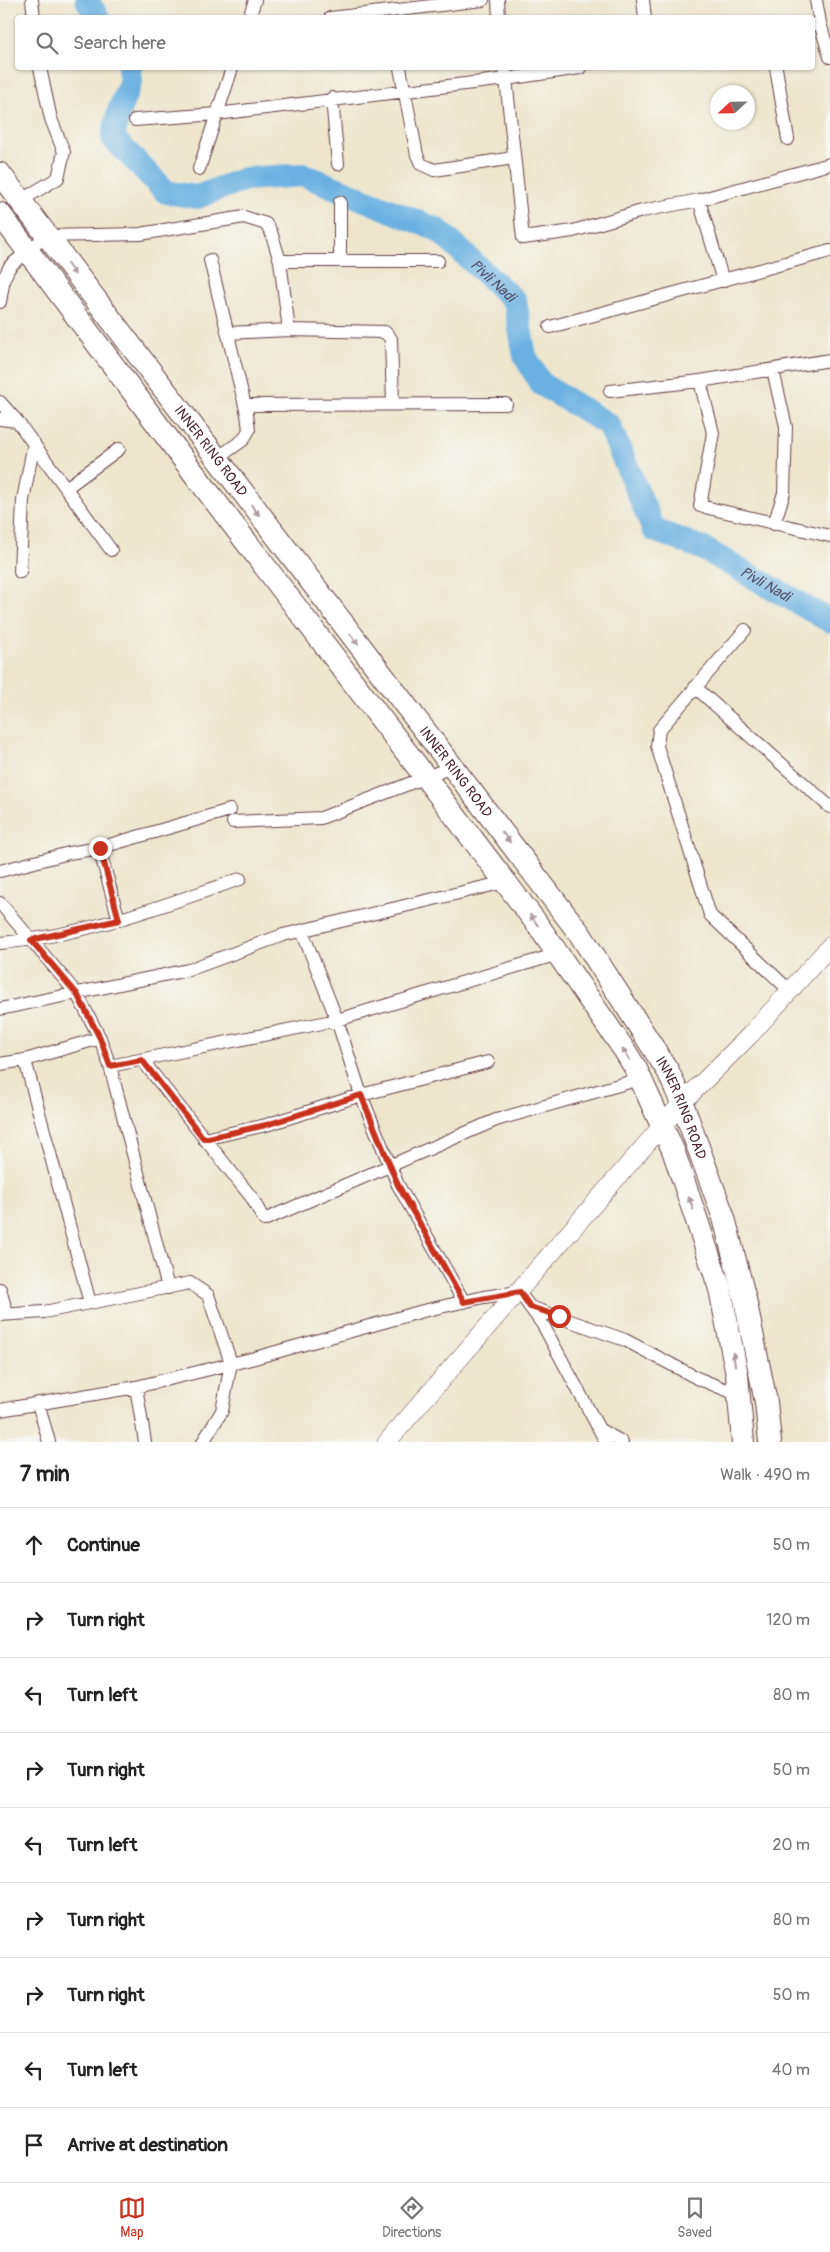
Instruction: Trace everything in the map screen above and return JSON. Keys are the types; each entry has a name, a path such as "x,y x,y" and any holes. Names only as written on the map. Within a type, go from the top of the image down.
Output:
{"highway":[{"name":"INNER RING ROAD","path":"0,174 580,934 668,1071 682,1103 724,1218 741,1281 766,1402 770,1442"},
{"name":"INNER RING ROAD","path":"0,214 196,476 505,882 558,954 625,1051 640,1078 673,1150 720,1289 732,1347 743,1442"}],"street":[{"path":"32,0 34,15"},
{"path":"250,15 255,0"},
{"path":"377,15 483,0"},
{"path":"498,0 500,15"},
{"path":"643,0 645,15"},
{"path":"821,5 816,24 830,57"},
{"path":"20,201 58,178 64,152 50,119 40,70"},
{"path":"199,169 231,70"},
{"path":"400,70 417,155 421,164 434,170 514,158"},
{"path":"135,120 217,114 332,98 404,91 506,73 550,70"},
{"path":"776,70 788,139"},
{"path":"506,73 523,238 573,230 642,211 699,200 830,164"},
{"path":"332,98 338,164"},
{"path":"699,200 722,281"},
{"path":"340,202 340,261"},
{"path":"1,295 4,278 10,266 46,236 140,234 244,217 266,224 271,232 280,261 289,330"},
{"path":"550,327 830,251"},
{"path":"210,260 245,405 249,430 243,440 216,459"},
{"path":"280,261 438,261"},
{"path":"228,333 289,330 385,332 390,339 393,404"},
{"path":"610,391 700,381 830,360"},
{"path":"773,370 786,427 784,493 774,524"},
{"path":"700,381 713,433 700,506 830,536"},
{"path":"0,402 34,443 111,550"},
{"path":"245,405 506,404"},
{"path":"0,419 17,421"},
{"path":"20,572 23,500 34,443"},
{"path":"66,488 119,449"},
{"path":"745,630 659,730 656,738 710,915 790,991"},
{"path":"695,687 830,807"},
{"path":"0,871 69,853 100,848 232,816 242,820 321,818 426,779 452,767"},
{"path":"100,848 119,920"},
{"path":"0,943 31,940 119,920 240,879"},
{"path":"0,1009 188,970 302,931 505,882"},
{"path":"0,903 77,994 100,1038 110,1066 168,1288"},
{"path":"302,931 337,1020 361,1095 398,1185 464,1302"},
{"path":"387,1442 520,1292 682,1103 751,1034 830,946"},
{"path":"110,1066 337,1020 558,954"},
{"path":"0,1064 26,1060 100,1038"},
{"path":"26,1060 90,1303"},
{"path":"142,1060 252,1198 264,1220 496,1120 640,1078"},
{"path":"204,1139 266,1125 361,1095 488,1062"},
{"path":"0,1289 3,1315 44,1312 190,1283 208,1295 231,1363 222,1411 202,1442"},
{"path":"0,1410 136,1387 464,1302 520,1292"},
{"path":"520,1292 543,1325 603,1436 622,1442"},
{"path":"530,1307 625,1340 697,1378 739,1395"},
{"path":"136,1387 145,1442"},
{"path":"38,1403 50,1442"}],"waterway":[{"name":"Pivli Nadi","path":"87,0 96,15"},
{"name":"Pivli Nadi","path":"129,70 131,80 119,111 113,138 166,192 197,197 245,179 304,175 438,230 515,301 525,356 541,384 609,425 654,530 702,548 830,621"}],"route":[{"path":"100,848 119,920 31,940 77,994 100,1038 110,1066 142,1060 204,1139 266,1125 361,1095 398,1185 464,1302 484,1296 520,1292 530,1307 559,1316"}]}
